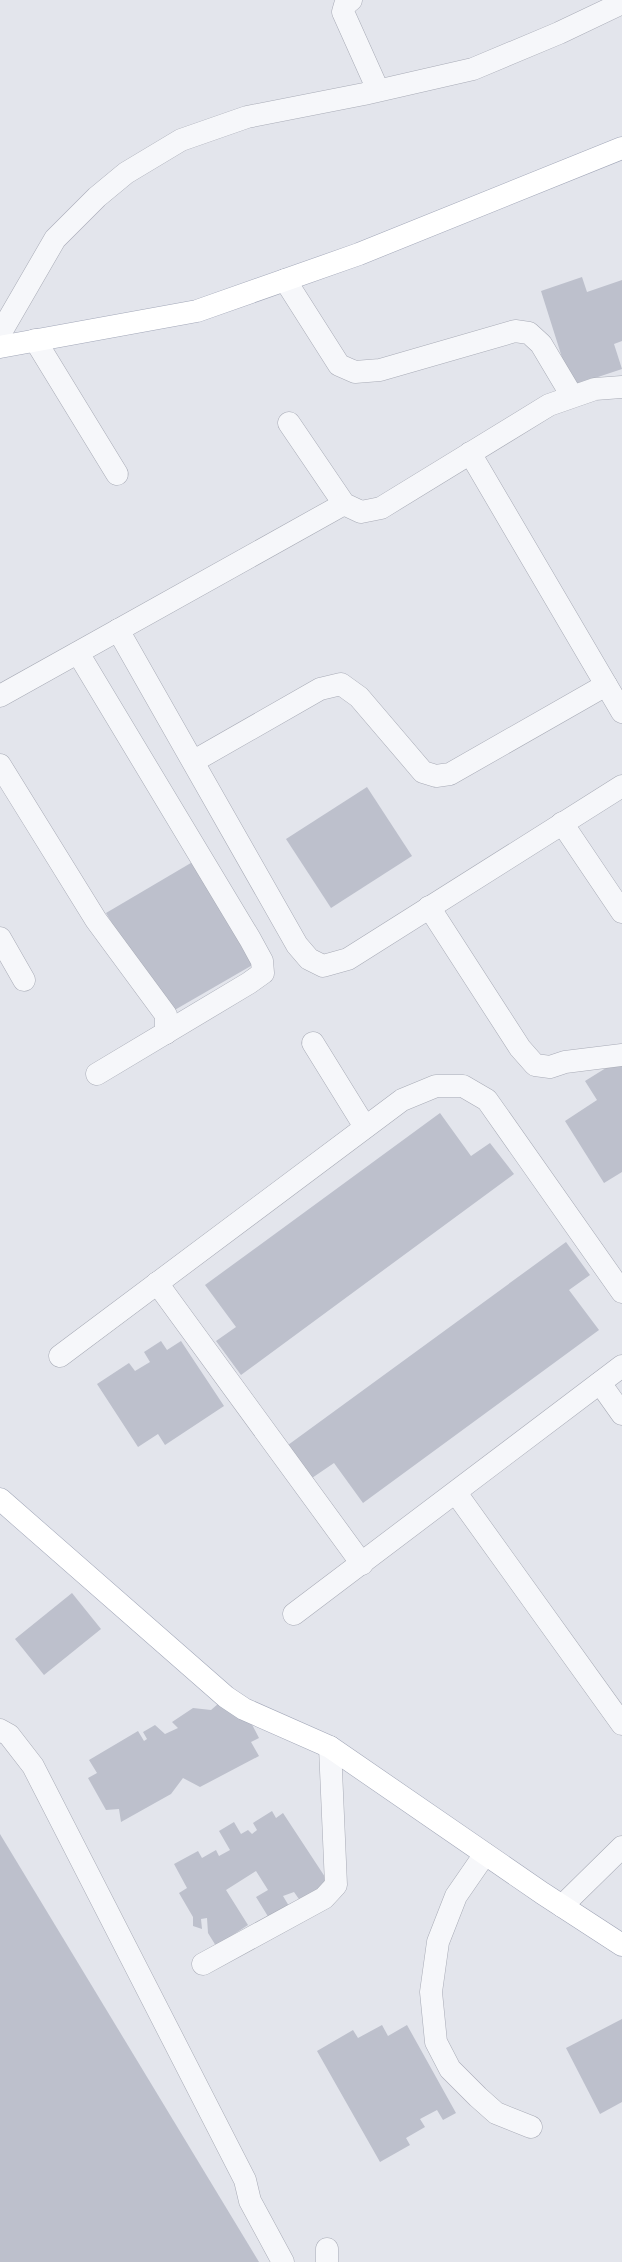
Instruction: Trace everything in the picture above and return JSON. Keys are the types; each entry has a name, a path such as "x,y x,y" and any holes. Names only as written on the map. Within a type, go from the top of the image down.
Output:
{"main road":[{"path":"0,347 197,311 359,254 622,148"},
{"path":"0,1499 226,1697 244,1710 330,1747 485,1854 622,1945"}],"street":[{"path":"351,0 345,5 343,12 378,90"},
{"path":"0,334 55,239 96,197 126,173 181,140 247,116 378,90 473,69 559,33 622,3"},
{"path":"286,280 339,365 355,372 380,370 515,332 529,333 541,344 572,396"},
{"path":"35,340 117,474"},
{"path":"289,423 344,504 361,512 381,508 549,405 595,389 622,387"},
{"path":"470,453 622,712"},
{"path":"0,696 344,504"},
{"path":"118,630 194,761 297,945 309,958 323,966 348,959 622,786"},
{"path":"78,653 262,961 263,973 249,983 97,1074"},
{"path":"194,761 320,689 341,684 359,697 423,772 436,776 450,774 606,685"},
{"path":"0,765 96,920 166,1015 166,1033"},
{"path":"562,823 622,912"},
{"path":"429,908 520,1048 535,1065 550,1067 565,1062 622,1056"},
{"path":"0,938 24,980"},
{"path":"313,1043 365,1127"},
{"path":"60,1356 402,1100 436,1086 463,1086 487,1100 622,1292"},
{"path":"157,1283 362,1564"},
{"path":"294,1614 622,1366"},
{"path":"600,1383 622,1414"},
{"path":"456,1493 622,1724"},
{"path":"0,1730 10,1734 33,1766 241,2173 250,2201 283,2262"},
{"path":"202,1964 324,1898 336,1884 330,1747"},
{"path":"562,1906 622,1847"},
{"path":"485,1854 456,1896 438,1942 431,1992 436,2042 450,2069 478,2097 496,2113 531,2127"}],"building":[{"path":"582,277 587,292 622,280 622,341 614,344 622,369 571,386 541,291"},
{"path":"367,787 412,856 331,908 286,839"},
{"path":"201,857 261,960 166,1015 106,913"},
{"path":"622,1058 622,1172 604,1183 565,1121 597,1100 585,1081"},
{"path":"440,1113 471,1156 490,1143 514,1174 241,1375 216,1341 236,1327 205,1285"},
{"path":"566,1242 590,1275 569,1290 599,1330 363,1503 334,1463 312,1478 288,1445"},
{"path":"161,1341 167,1350 181,1341 224,1406 165,1445 158,1434 138,1447 97,1384 129,1363 135,1371 150,1362 144,1352"},
{"path":"72,1593 101,1629 44,1675 15,1639"},
{"path":"226,1697 244,1709 259,1738 251,1742 259,1756 200,1787 183,1778 171,1794 121,1822 119,1809 106,1810 88,1778 97,1773 89,1760 138,1731 144,1741 147,1739 143,1732 155,1725 165,1734 178,1728 172,1722 193,1708 211,1710"},
{"path":"272,1811 276,1818 283,1813 329,1883 301,1902 294,1892 283,1896 289,1906 269,1918 256,1897 268,1890 256,1871 226,1890 248,1925 216,1946 208,1933 207,1918 201,1919 202,1929 193,1926 193,1917 179,1893 187,1888 174,1864 198,1851 202,1858 216,1850 219,1856 230,1850 219,1831 234,1822 241,1834 248,1830 252,1834 257,1830 253,1823"},
{"path":"0,1834 259,2262 0,2262"},
{"path":"622,2019 622,2102 600,2114 566,2048"},
{"path":"382,2025 388,2036 407,2025 456,2113 443,2120 437,2110 420,2119 425,2127 406,2138 410,2145 380,2162 317,2051 353,2030 358,2038"}]}
